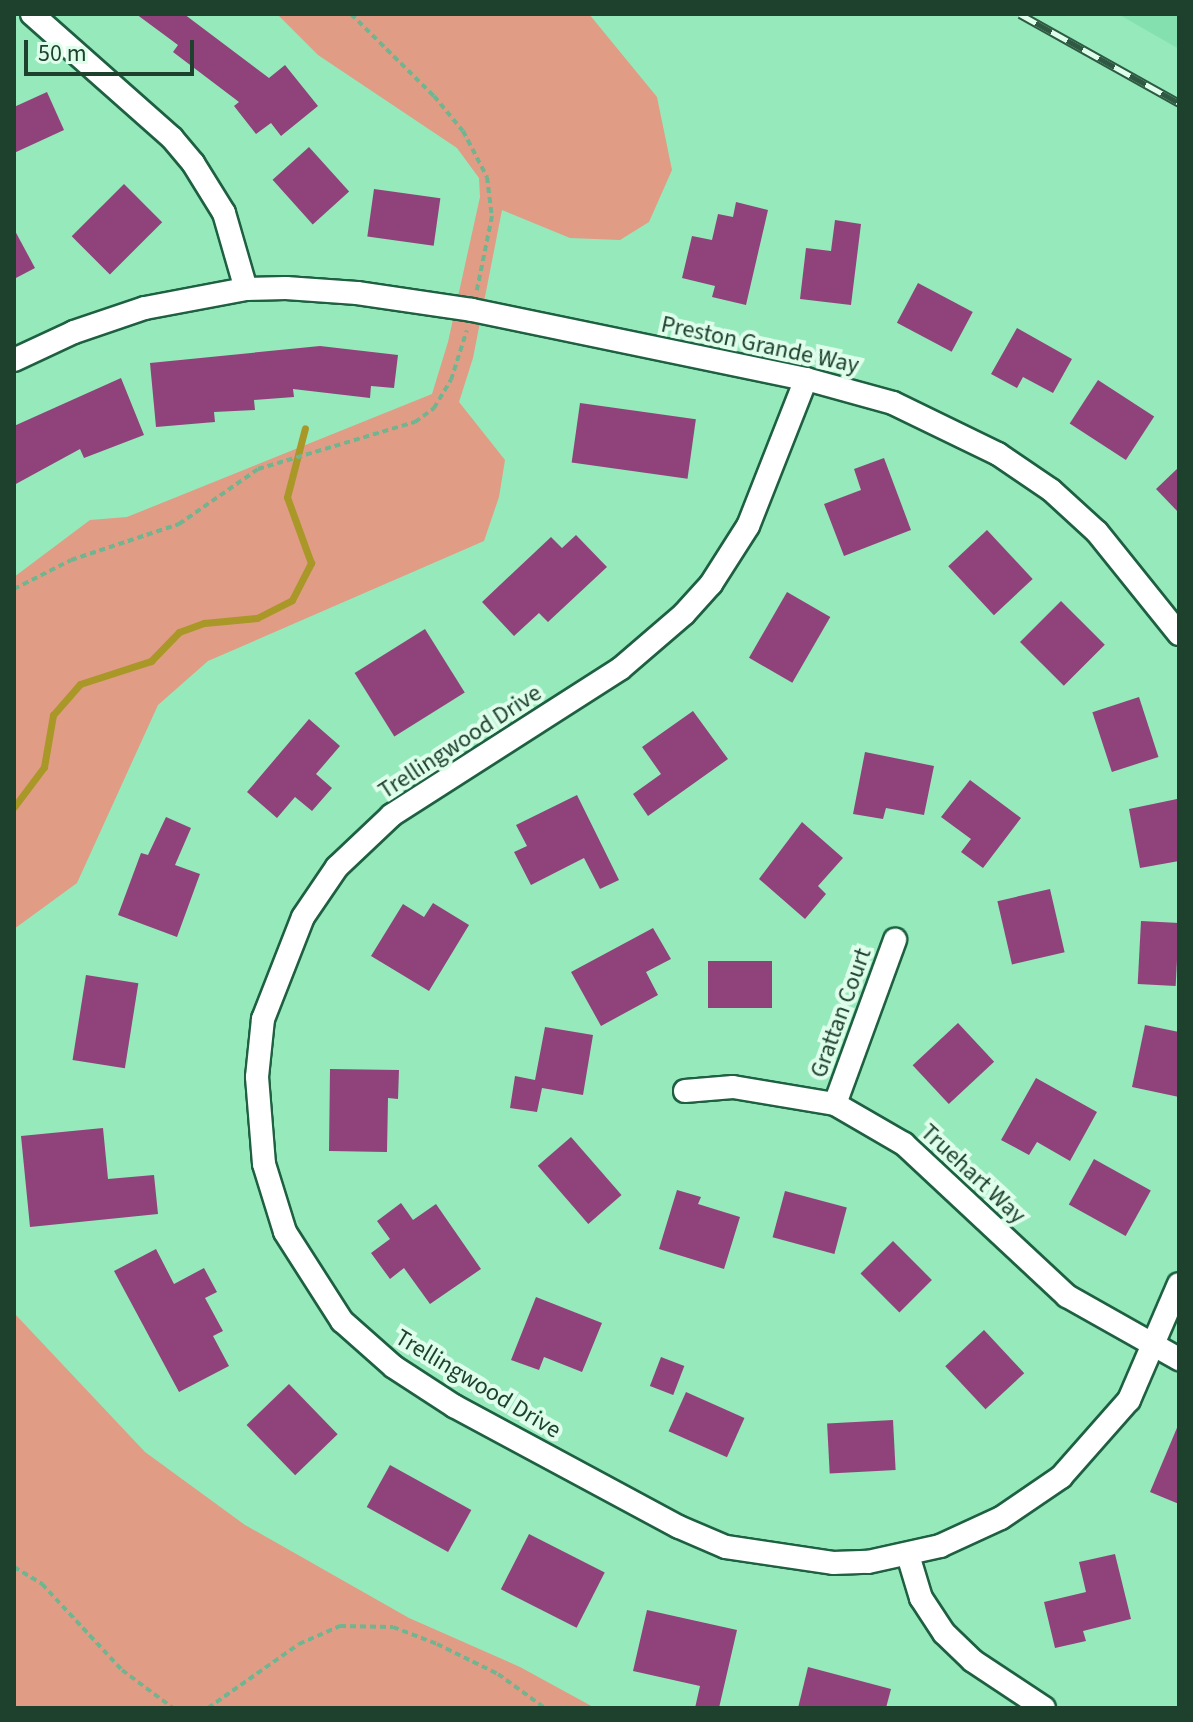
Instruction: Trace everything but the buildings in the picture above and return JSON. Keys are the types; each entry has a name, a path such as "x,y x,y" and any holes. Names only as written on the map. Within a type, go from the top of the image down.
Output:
{"street":[{"path":"32,14 172,138 193,163 224,213 246,289"},
{"name":"Preston Grande Way","path":"14,360 105,320 246,289 357,293 472,310 806,379 893,403 998,454 1051,490 1097,532 1179,634"},
{"name":"Trellingwood Drive","path":"806,379 748,526 711,584 684,614 620,669 392,815 337,867 303,917 275,979 259,1048 258,1118 274,1199 301,1261 342,1321 394,1367 605,1488 726,1547 833,1563 908,1555 970,1534 1061,1477 1129,1400 1154,1349"},
{"name":"Grattan Court","path":"835,1104 895,940"},
{"name":"Truehart Way","path":"685,1091 733,1087 835,1104 904,1144 1067,1296 1154,1349 1179,1359"},
{"path":"1154,1349 1179,1284"},
{"path":"908,1555 921,1598 944,1633 985,1670 1044,1708"}],"path":[{"path":"14,589 71,560 179,524 270,464 398,431 434,408 451,380 472,310 492,216 487,177 463,131 434,96 351,14"},
{"path":"14,1567 42,1584 122,1670 173,1708"},
{"path":"208,1708 299,1644 340,1626 393,1627 437,1644 498,1674 545,1708"}],"shaded area":[{"path":"277,14 589,14 657,97 672,170 649,222 620,240 570,238 502,210 473,358 459,402 505,460 499,497 484,541 208,661 158,705 77,883 14,929 14,577 90,520 127,517 432,394 448,342 480,197 479,178 457,148 318,55"},
{"path":"1118,14 1179,14 1179,49"},
{"path":"14,1313 145,1452 245,1525 409,1618 520,1667 595,1708 14,1708"}],"waterway":[{"path":"14,807 44,767 53,715 80,684 151,661 179,632 204,623 257,618 292,600 311,563 287,497 305,428"}],"railway":[{"path":"1020,14 1179,103"}]}
